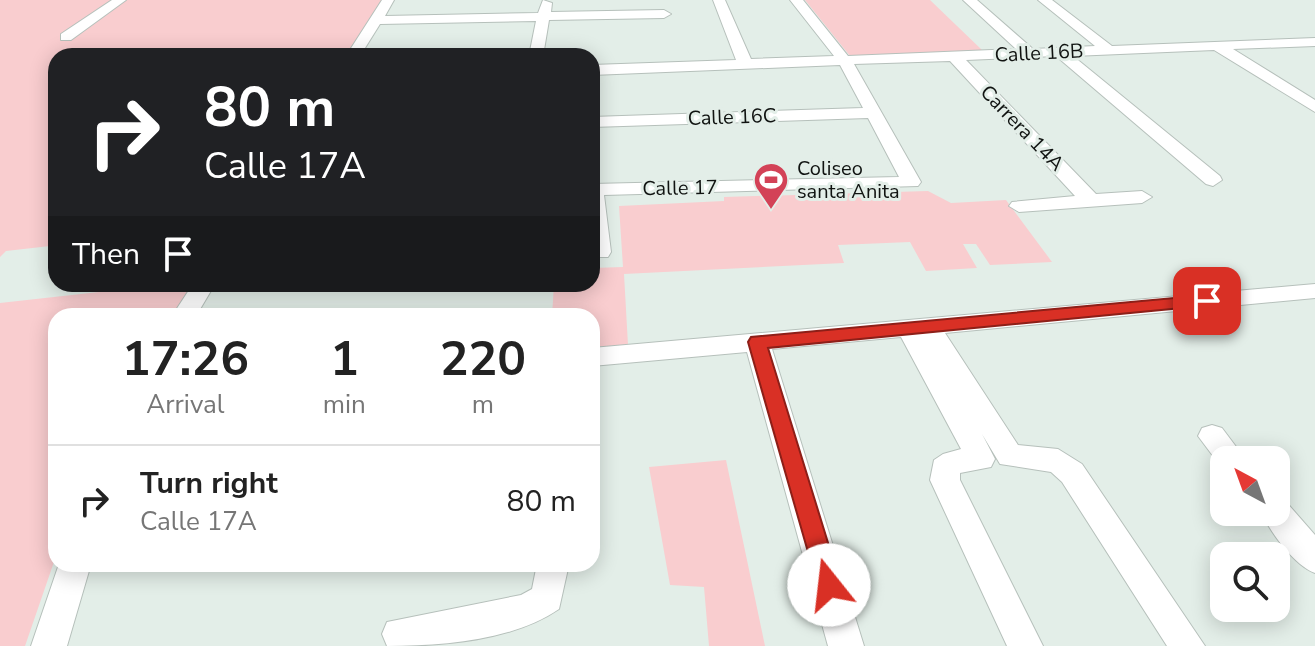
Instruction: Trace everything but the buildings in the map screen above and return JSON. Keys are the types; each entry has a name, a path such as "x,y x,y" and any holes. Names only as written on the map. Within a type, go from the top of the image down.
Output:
{"street":[{"path":"66,37 120,0"},
{"path":"358,48 388,0"},
{"path":"538,48 546,0"},
{"path":"719,0 745,63"},
{"path":"796,0 845,61 873,113"},
{"path":"969,0 1029,53"},
{"path":"1044,0 1109,50"},
{"path":"375,20 664,14"},
{"name":"Calle 16B","path":"600,62 764,64 1315,42"},
{"path":"1217,46 1315,107"},
{"path":"1060,52 1213,180"},
{"name":"Carrera 14A","path":"955,57 1090,200"},
{"name":"Calle 16B","path":"600,70 745,63"},
{"name":"Calle 16C","path":"600,122 873,113"},
{"name":"Calle 17","path":"600,190 911,182 873,113"},
{"path":"1019,206 1142,197"},
{"path":"600,356 1315,291"},
{"path":"919,328 981,459 953,462 944,469 945,480 1025,646"},
{"path":"919,328 1010,456 1058,461 1072,473 1187,646"},
{"path":"757,342 846,646"},
{"path":"1212,436 1220,446"},
{"path":"1288,526 1315,558"},
{"path":"49,646 72,572"},
{"path":"399,634 527,611 547,598 552,572"}],"shaded area":[{"path":"0,0 384,0 353,48 48,48 48,246 6,251 0,257"},
{"path":"805,0 930,0 982,50 850,56"},
{"path":"928,191 951,203 1006,200 1052,262 990,265 976,244 963,244 977,268 926,271 910,242 838,245 844,263 624,274 628,345 600,347 600,308 552,308 554,292 600,292 600,268 623,267 619,206 724,201 724,197"},
{"path":"99,292 190,292 180,308 48,308 48,572 50,572 25,646 0,646 0,303"},
{"path":"726,460 765,646 709,646 704,587 670,585 649,467"}],"place":[{"name":"Coliseo santa Anita","path":"771,211"}],"route":[{"path":"829,585 757,342 1207,301"}]}
